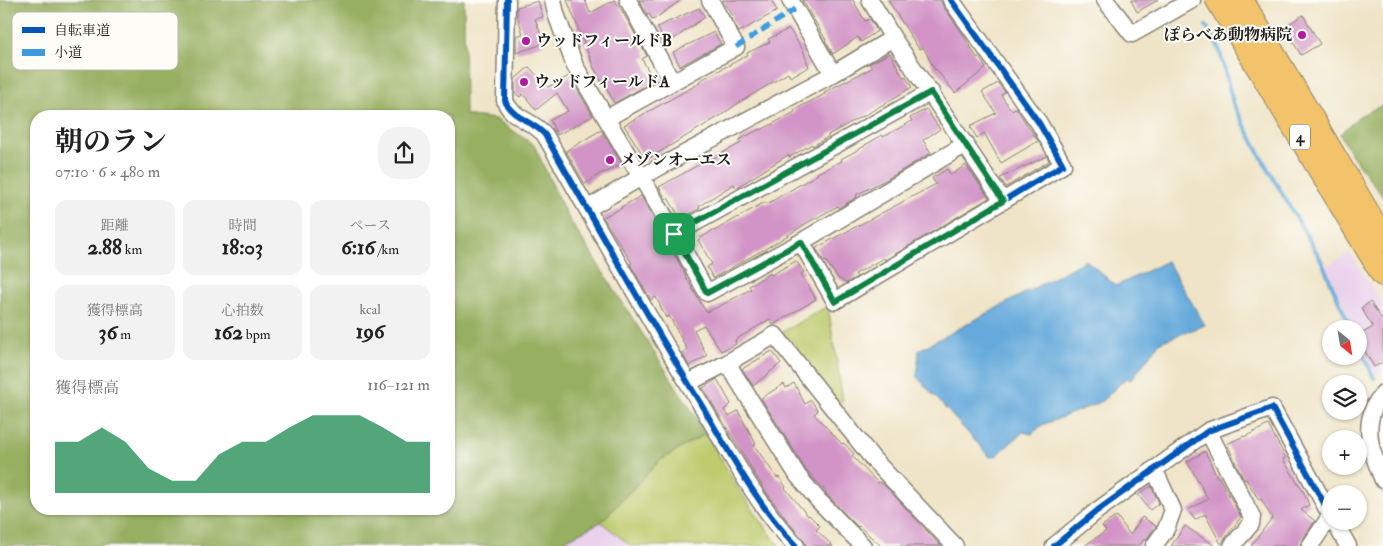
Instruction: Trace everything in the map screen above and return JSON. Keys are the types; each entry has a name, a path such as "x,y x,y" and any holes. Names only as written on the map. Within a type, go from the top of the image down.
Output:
{"highway":[{"name":"4","path":"1218,0 1383,274"},
{"name":"4","path":"1241,0 1383,239"}],"street":[{"path":"507,0 506,106 510,112 540,128 545,135 688,383 750,486 779,527 796,546"},
{"path":"553,0 556,14 575,66 607,118 707,293 801,242 966,144"},
{"path":"628,0 672,82"},
{"path":"607,118 736,47 710,0"},
{"path":"790,0 833,74"},
{"path":"870,0 893,38 1003,201"},
{"path":"801,242 835,302 1063,165 1039,123 951,0"},
{"path":"1105,0 1132,34 1192,0"},
{"path":"587,209 641,177 833,74 893,38"},
{"path":"674,234 931,92"},
{"path":"688,383 775,335 873,458 955,546"},
{"path":"727,363 798,476 818,500 863,546"},
{"path":"1383,394 1374,406 1369,442 1374,460 1383,480"},
{"path":"1054,546 1098,510 1208,431 1272,408 1322,500"},
{"path":"1208,431 1252,517 1250,524 1232,546"},
{"path":"1154,469 1173,510 1166,529 1154,546"},
{"path":"1310,546 1322,529"},
{"path":"1339,530 1348,546"}],"shaded area":[{"path":"1350,253 1383,305 1383,371 1376,375 1368,358 1368,320 1350,320 1326,266"},
{"path":"601,522 631,546 564,546 567,539"}],"green space":[{"path":"0,0 464,0 465,115 496,119 534,145 566,214 706,433 659,461 601,522 567,539 564,546 0,546"},
{"path":"1383,105 1383,197 1351,154 1340,134 1359,116"},
{"path":"828,306 843,401 838,405 782,332"},
{"path":"706,433 739,490 779,546 631,546 601,522 659,461"}],"water":[{"path":"1086,260 1116,286 1167,261 1205,325 1160,342 1131,380 1126,378 1101,402 1042,425 1032,434 1023,432 996,456 990,457 917,377 919,350"}],"building":[{"path":"567,0 585,0 590,13 615,0 647,56 642,59 654,81 614,103 603,80 601,81 594,68"},
{"path":"639,0 681,0 653,20 649,14 647,15"},
{"path":"722,0 771,0 777,11 739,32 731,18 733,16"},
{"path":"802,0 853,0 865,21 870,19 877,31 861,42 858,37 833,54"},
{"path":"888,0 940,0 977,58 979,57 986,68 955,93 935,70 923,47 919,49"},
{"path":"1131,0 1158,0 1137,12"},
{"path":"538,1 543,17 535,19 543,44 516,53 516,36 523,34 517,15 517,7"},
{"path":"699,8 705,17 668,43 666,39 664,40 657,27"},
{"name":"ぽらべあ動物病院","path":"1303,15 1320,44 1301,55 1284,27"},
{"path":"789,29 803,50 809,67 790,77 788,73 646,160 624,125 748,55 747,53 770,42 768,39"},
{"path":"714,32 721,44 680,66 673,52"},
{"path":"890,53 903,77 905,76 912,87 828,135 813,146 812,144 790,157 788,155 736,188 734,184 681,219 668,198 666,199 659,187 741,143 739,140 795,112 794,110 825,94 824,92 872,68 869,64"},
{"path":"529,67 548,87 569,76 593,116 557,135 550,120 568,111 557,93 536,110 523,94 520,97 515,93 515,79"},
{"path":"998,83 1005,92 1001,95 1011,110 1016,108 1038,141 1001,163 984,133 977,138 970,126 996,113 982,92"},
{"path":"926,109 940,129 923,140 931,153 856,195 857,197 839,208 838,206 807,223 713,278 707,267 712,264 698,240 765,202 767,204 817,173 842,161 841,159 882,135 883,137 912,121 910,118"},
{"path":"601,130 622,164 603,172 585,184 566,151"},
{"path":"1047,156 1049,161 1006,187 1000,178"},
{"path":"966,165 989,198 885,260 884,258 855,274 857,277 846,283 838,278 820,255 816,248 936,184 932,178 947,169 951,175"},
{"path":"641,196 706,312 751,289 749,286 770,273 771,275 796,261 804,272 801,274 816,299 773,325 770,319 735,340 736,344 721,351 704,325 694,330 707,356 689,366 682,353 687,349 669,316 666,318 656,297 651,300 630,264 632,263 603,217"},
{"path":"1370,302 1383,321 1383,362 1374,367 1368,357 1368,330 1373,327 1361,308"},
{"path":"772,351 781,363 753,386 742,369"},
{"path":"717,379 731,404 724,410 729,416 738,411 756,444 754,445 777,478 779,477 785,488 808,516 820,526 816,530 833,546 806,546 803,539 764,489 703,388"},
{"path":"794,383 805,404 811,400 818,411 814,414 854,454 852,456 878,483 880,482 887,488 941,546 881,546 858,527 825,493 806,470 761,398 784,384 786,388"},
{"path":"1268,425 1286,458 1283,459 1304,493 1309,505 1301,510 1315,521 1300,546 1251,546 1272,518 1261,499 1259,500 1246,479 1243,478 1227,444"},
{"path":"1205,451 1217,477 1219,477 1241,517 1221,544 1205,514 1195,520 1188,510 1208,499 1187,462"},
{"path":"1151,486 1159,503 1150,510 1138,495"},
{"path":"1117,516 1130,535 1142,517 1156,526 1139,546 1084,546 1106,531 1102,526"},
{"path":"1185,526 1215,546 1171,546"}],"waterway":[{"path":"1206,26 1219,48 1233,103 1265,164 1321,260 1347,320"},
{"path":"1368,365 1374,378"}],"marked path":[{"path":"736,47 795,9"}],"cycle path":[{"path":"507,0 505,100 507,106 511,111 535,126 545,135 640,302 744,477 768,513 796,546"},
{"path":"801,242 835,301 1063,165 1039,123 951,0"},
{"path":"1054,546 1098,510 1208,431 1272,408 1322,500"}],"place":[{"name":"ぽらべあ動物病院","path":"1302,35"},
{"name":"ウッドフィールドB","path":"526,41"},
{"name":"ウッドフィールドA","path":"524,82"},
{"name":"メゾンオーエス","path":"610,160"}],"route":[{"path":"931,92 1003,201 835,302 801,242 707,293 674,234 931,92"}]}
